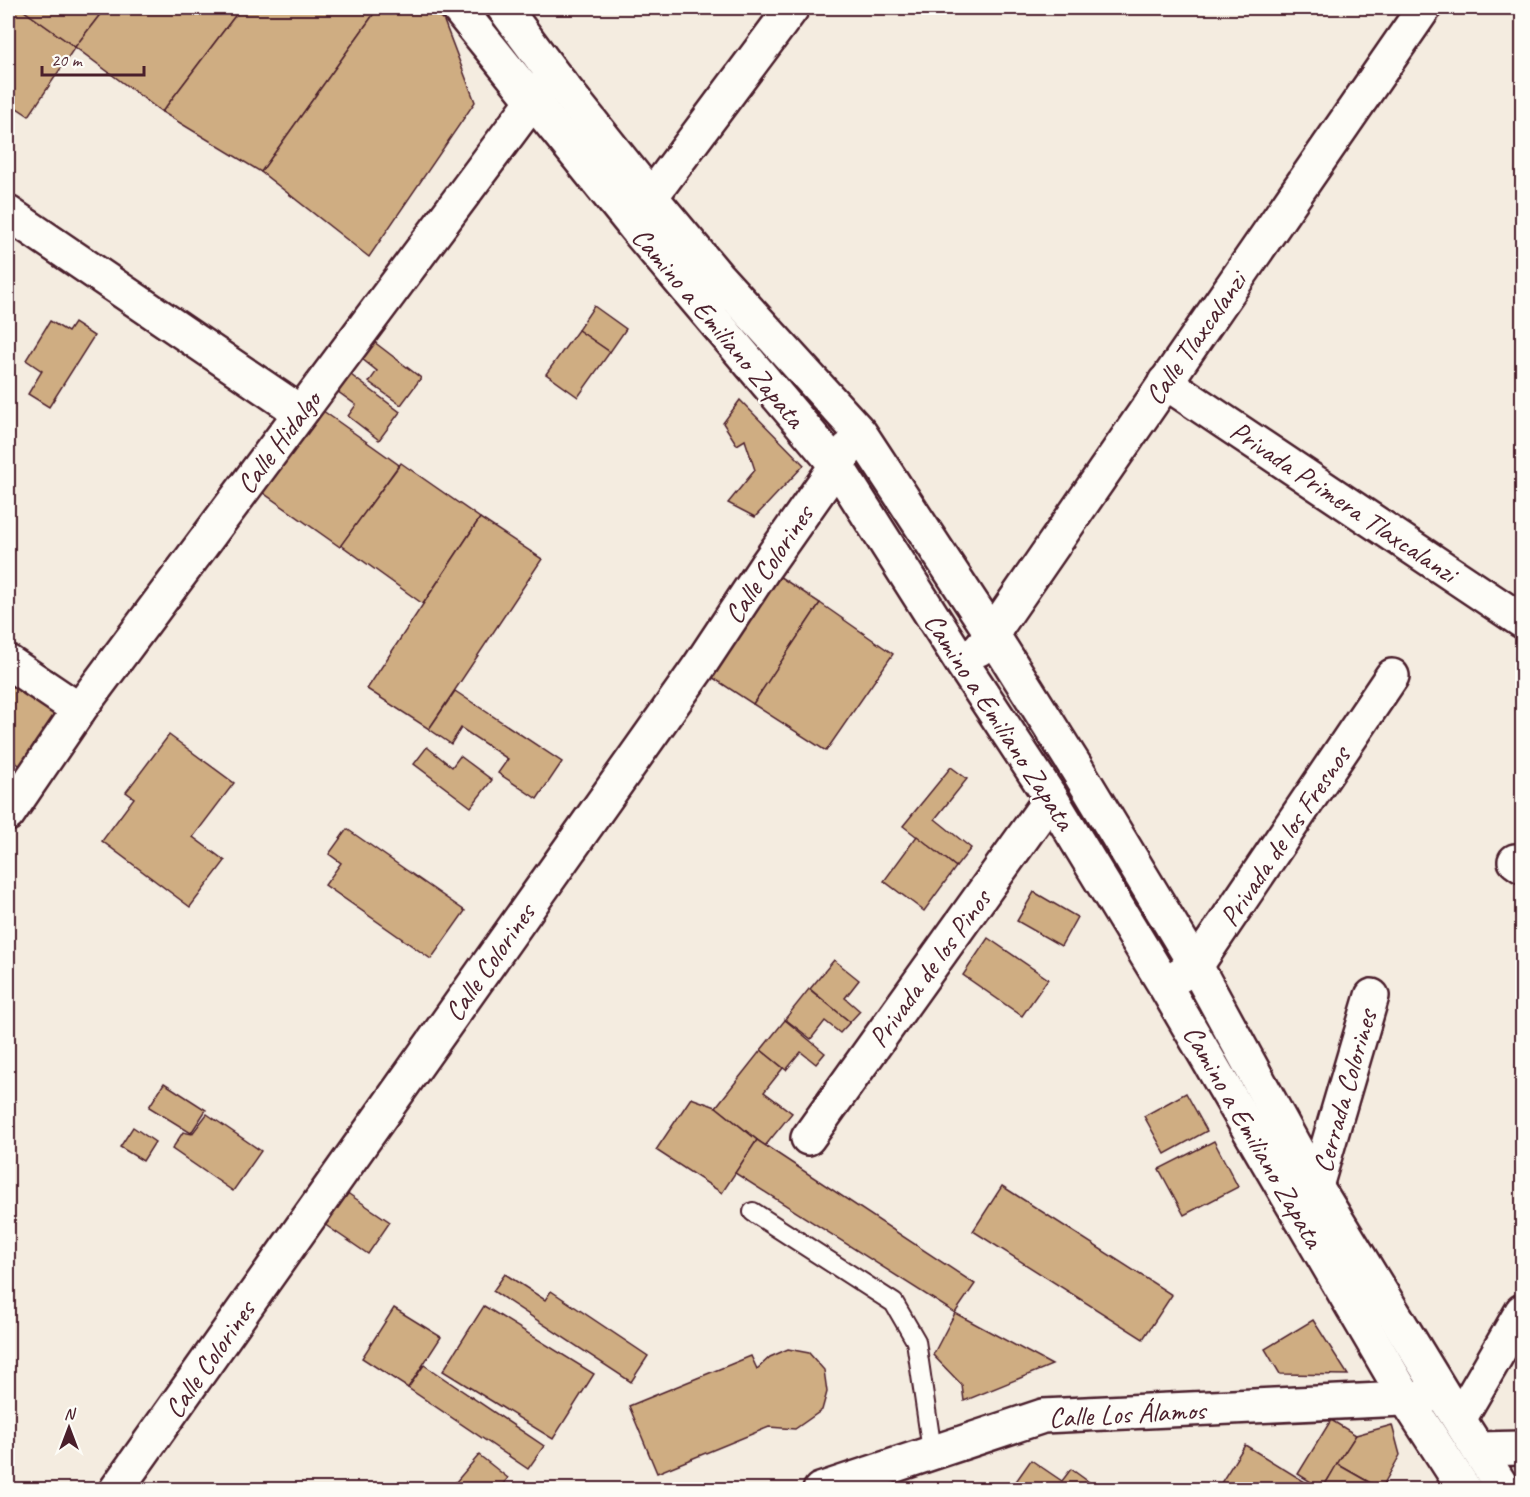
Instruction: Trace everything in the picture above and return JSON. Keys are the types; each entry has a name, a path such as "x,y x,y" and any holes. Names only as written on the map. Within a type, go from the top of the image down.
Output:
{"street":[{"name":"Camino a Emiliano Zapata","path":"458,8 638,231 837,466 1051,798 1164,984 1407,1400 1466,1490"},
{"name":"Camino a Emiliano Zapata","path":"504,8 553,74 717,276 860,433 992,634 1077,769 1196,966 1316,1186 1504,1490"},
{"path":"651,197 792,8"},
{"name":"Calle Tlaxcalanzi","path":"964,666 992,634 1424,8"},
{"name":"Calle Hidalgo","path":"8,814 78,710 553,74"},
{"path":"8,213 300,412"},
{"name":"Privada Primera Tlaxcalanzi","path":"1165,382 1522,621"},
{"name":"Calle Colorines","path":"116,1490 698,668 860,433"},
{"path":"8,662 78,710"},
{"name":"Privada de los Fresnos","path":"1164,984 1196,966 1392,676"},
{"name":"Privada de los Pinos","path":"808,1138 1051,798"},
{"name":"Cerrada Colorines","path":"1316,1186 1371,996"},
{"path":"1452,1407 1522,1311"},
{"name":"Calle Los Álamos","path":"820,1490 1043,1416 1407,1400 1452,1407"},
{"path":"1478,1449 1522,1448"}],"lane":[{"path":"753,1212 894,1303 916,1341 932,1451"}],"building":[{"path":"8,8 20,8 75,47 29,116 8,102"},
{"path":"20,8 105,8 75,47"},
{"path":"105,8 241,8 162,112 75,47"},
{"path":"241,8 378,8 261,172 162,112"},
{"path":"378,8 431,8 444,21 475,102 369,257 261,172"},
{"path":"594,306 626,329 610,352 578,330"},
{"path":"50,321 68,332 74,323 94,336 49,407 28,394 42,371 26,360"},
{"path":"578,330 610,352 578,397 546,374"},
{"path":"365,335 421,378 401,405 369,382 377,371 352,351"},
{"path":"343,369 400,412 379,440 348,416 356,405 330,386"},
{"path":"740,400 804,465 755,517 728,503 755,470 745,440 737,445 723,423"},
{"path":"319,408 399,465 340,547 259,490"},
{"path":"401,463 480,518 423,604 341,545"},
{"path":"480,518 542,559 429,729 367,689"},
{"path":"765,567 820,603 753,704 698,668"},
{"path":"820,603 893,654 826,751 753,704"},
{"path":"8,684 56,714 22,767 8,757"},
{"path":"455,691 562,762 537,799 498,773 508,759 461,728 451,744 429,729"},
{"path":"169,735 234,783 193,837 225,861 190,907 102,841 134,798 126,792"},
{"path":"427,747 452,767 460,756 492,780 471,807 414,764"},
{"path":"951,767 967,779 935,819 971,848 956,867 903,826"},
{"path":"347,829 465,911 431,959 325,885 341,863 329,854"},
{"path":"917,836 956,867 924,911 884,881"},
{"path":"1034,892 1077,917 1061,946 1017,921"},
{"path":"988,938 1048,979 1022,1016 963,975"},
{"path":"834,960 859,980 845,998 860,1011 850,1022 810,989"},
{"path":"809,989 850,1022 840,1033 825,1021 811,1039 785,1019"},
{"path":"785,1020 825,1053 816,1064 801,1052 786,1070 761,1050"},
{"path":"761,1050 783,1068 764,1092 792,1113 765,1146 716,1107"},
{"path":"164,1083 206,1110 191,1133 149,1107"},
{"path":"1186,1093 1207,1131 1165,1154 1144,1116"},
{"path":"691,1098 716,1107 757,1140 722,1193 656,1150"},
{"path":"207,1114 261,1151 233,1191 172,1149 183,1132 192,1134"},
{"path":"133,1127 155,1142 143,1161 120,1147"},
{"path":"757,1140 975,1284 955,1313 735,1173"},
{"path":"1214,1141 1238,1187 1184,1215 1159,1169"},
{"path":"337,1186 390,1222 368,1254 324,1224"},
{"path":"1002,1186 1172,1295 1143,1339 973,1231"},
{"path":"505,1274 545,1300 551,1291 648,1356 631,1382 493,1291"},
{"path":"484,1306 594,1374 553,1439 443,1371"},
{"path":"394,1308 441,1337 408,1388 362,1358"},
{"path":"955,1313 1052,1365 964,1401 962,1385 933,1355"},
{"path":"1313,1320 1348,1375 1280,1374 1265,1349"},
{"path":"788,1349 809,1353 824,1370 827,1392 822,1410 795,1429 769,1427 657,1473 629,1406 751,1356 757,1369 770,1357"},
{"path":"424,1365 544,1446 528,1469 408,1388"},
{"path":"1331,1420 1356,1435 1322,1489 1298,1474"},
{"path":"1392,1425 1400,1455 1381,1489 1337,1464 1356,1435"},
{"path":"1245,1445 1310,1485 1307,1490 1224,1490 1219,1486"},
{"path":"479,1455 508,1478 498,1490 449,1490"},
{"path":"1031,1460 1062,1481 1071,1469 1100,1490 1016,1490 1012,1487"},
{"path":"1337,1464 1381,1489 1322,1490"}]}
